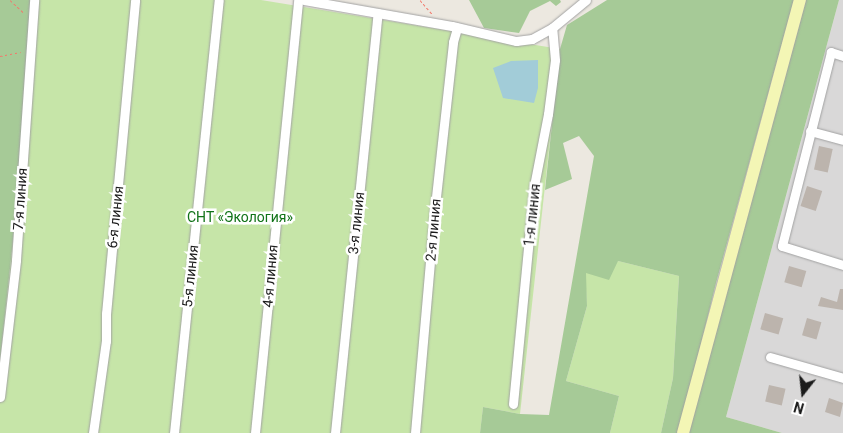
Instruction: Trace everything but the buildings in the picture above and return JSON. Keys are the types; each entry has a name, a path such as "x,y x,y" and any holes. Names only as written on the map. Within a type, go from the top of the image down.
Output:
{"main road":[{"path":"683,433 800,0"}],"street":[{"name":"7-я линия","path":"0,398 3,390 5,344 16,260 34,0"},
{"name":"6-я линия","path":"93,433 106,341 106,314 135,0"},
{"name":"5-я линия","path":"174,433 219,0"},
{"name":"4-я линия","path":"255,433 279,171 298,0"},
{"path":"304,0 457,28 516,41 532,39 552,28 586,0"},
{"name":"3-я линия","path":"335,433 378,13"},
{"name":"2-я линия","path":"415,433 435,206 453,42 457,28"},
{"name":"1-я линия","path":"513,404 534,186 548,114 555,60 552,28"},
{"path":"843,56 831,52 782,246 843,265"},
{"path":"810,131 843,140"},
{"path":"770,357 843,378"}],"path":[{"path":"10,0 24,13 32,17"},
{"path":"0,56 29,51"}],"shaded area":[{"path":"839,0 843,0 843,433 782,433 726,417"}],"green space":[{"path":"0,0 39,0 0,361"},
{"name":"СНТ «Экология»","path":"39,0 261,0 560,49 520,414 483,407 480,433 0,433 0,361"},
{"path":"469,0 560,0 561,2 556,6 550,1 530,11 519,33 484,28"},
{"path":"607,0 794,0 716,283 679,433 661,433 673,378 679,276 618,261 609,280 586,273 587,306 566,381 619,396 610,433 480,433 483,407 520,414 549,415 594,156 579,136 563,143 572,179 545,190 560,49 567,25"},
{"path":"806,0 839,0 726,417 782,433 688,433"},
{"path":"618,261 679,276 673,378 661,433 610,433 619,396 566,381 587,306 585,273"}],"water":[{"path":"538,60 538,88 534,103 503,98 493,68 511,61"}]}
